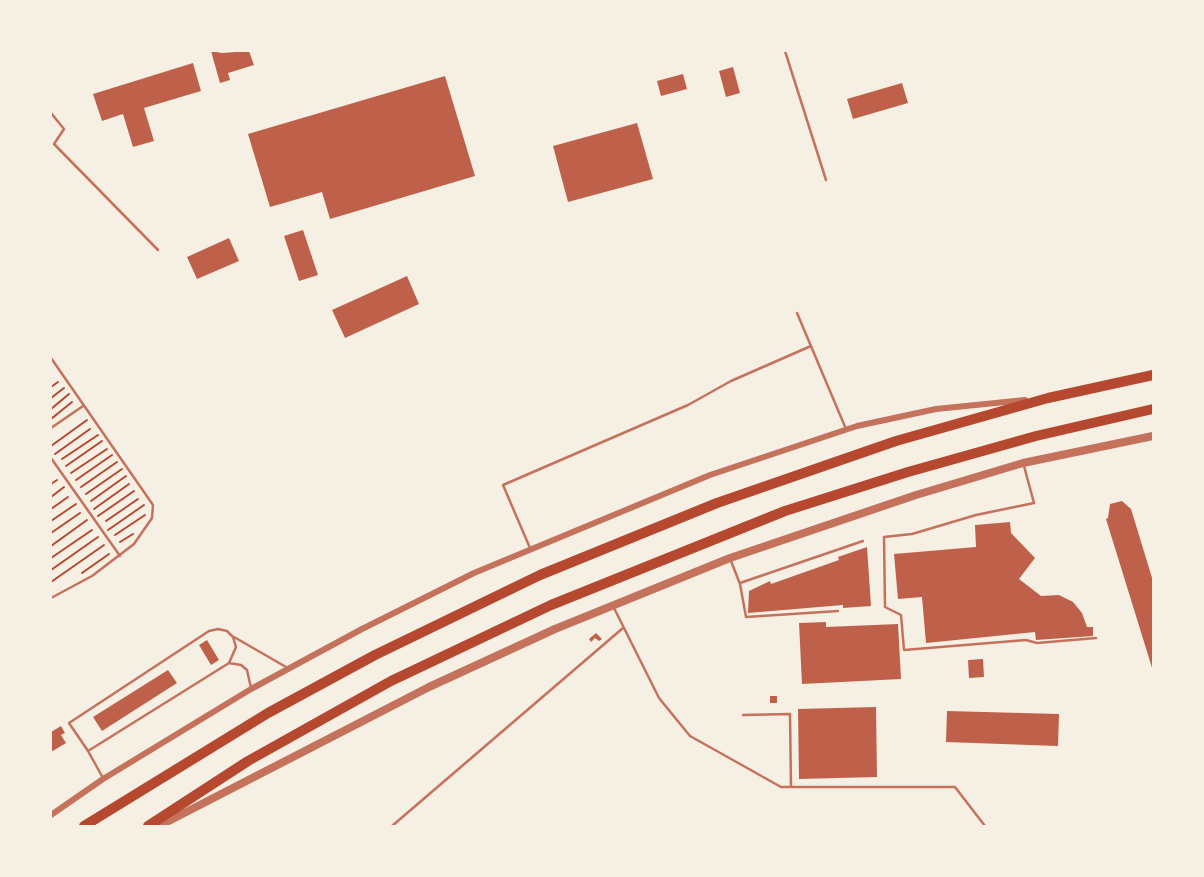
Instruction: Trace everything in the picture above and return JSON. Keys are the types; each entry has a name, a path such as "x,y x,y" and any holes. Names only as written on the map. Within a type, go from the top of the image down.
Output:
{"highway":[{"path":"84,826 268,713 485,600 704,508 896,440 1048,398 1153,375"},
{"path":"148,826 248,761 391,681 551,605 731,531 797,507 1036,436 1153,409"}],"street":[{"path":"51,816 103,779 251,689 474,573 710,475 846,429 936,409 1048,398"},
{"path":"159,826 429,687 555,629 730,558 794,534 1023,463 1153,436"}],"lane":[{"path":"785,51 825,180"},
{"path":"51,113 65,129 54,144 158,250"},
{"path":"797,313 846,429"},
{"path":"531,550 503,485 688,405 731,381 811,346"},
{"path":"51,358 153,505 152,518 134,544 92,576 51,598"},
{"path":"51,428 84,405"},
{"path":"51,457 120,556"},
{"path":"1023,463 1034,503 976,515 912,534 884,537 885,607 901,615 904,650 1026,640 1037,643 1096,638"},
{"path":"740,583 863,541"},
{"path":"730,558 740,583 746,617 838,611"},
{"path":"613,605 659,698 690,736 781,787 955,787 985,826"},
{"path":"392,826 623,627"},
{"path":"103,779 69,723 209,631 227,631 289,669"},
{"path":"88,751 229,663 236,647 233,637"},
{"path":"229,663 241,664 247,670 251,678 251,689"},
{"path":"743,715 790,714 792,787"}],"path":[{"path":"51,387 64,377"},
{"path":"51,398 69,384"},
{"path":"51,409 74,391"},
{"path":"51,419 78,397"},
{"path":"51,446 92,417"},
{"path":"51,457 97,424"},
{"path":"55,464 102,432"},
{"path":"60,470 107,438"},
{"path":"51,484 112,445"},
{"path":"51,497 117,452"},
{"path":"51,509 121,459"},
{"path":"51,521 126,466"},
{"path":"87,509 131,473"},
{"path":"51,533 136,480"},
{"path":"51,546 141,487"},
{"path":"51,558 145,494"},
{"path":"51,582 153,509"},
{"path":"83,572 149,523"}],"building":[{"path":"211,51 249,51 254,65 228,73 230,80 220,83"},
{"path":"193,63 201,91 144,108 154,141 133,147 123,114 102,121 93,94"},
{"path":"733,67 740,93 726,97 719,71"},
{"path":"683,74 687,89 661,96 657,81"},
{"path":"445,76 475,176 330,219 322,192 270,207 248,134"},
{"path":"902,83 908,103 853,119 847,99"},
{"path":"637,123 653,179 568,202 553,146"},
{"path":"303,230 318,275 299,281 284,236"},
{"path":"229,238 239,261 197,279 187,257"},
{"path":"407,276 419,304 345,338 332,310"},
{"path":"1122,501 1131,509 1153,581 1153,671 1106,519 1110,504"},
{"path":"1010,522 1011,533 1035,558 1019,579 1041,596 1059,595 1073,602 1082,613 1087,627 1093,627 1093,636 1036,640 1035,632 926,643 922,597 898,599 894,554 976,547 975,525"},
{"path":"867,547 871,606 843,608 843,605 748,613 749,591 770,581 771,584 839,560 838,557"},
{"path":"826,622 826,627 898,624 901,679 802,684 799,623"},
{"path":"596,633 602,639 599,641 595,638 591,642 589,639"},
{"path":"207,640 219,660 211,665 199,645"},
{"path":"983,659 984,677 969,678 968,660"},
{"path":"168,670 177,683 102,731 93,717"},
{"path":"770,696 777,696 777,703 770,703"},
{"path":"876,707 877,777 799,779 798,709"},
{"path":"947,711 1059,714 1058,746 946,742"},
{"path":"61,726 65,733 61,735 66,743 51,752 51,732"}]}
